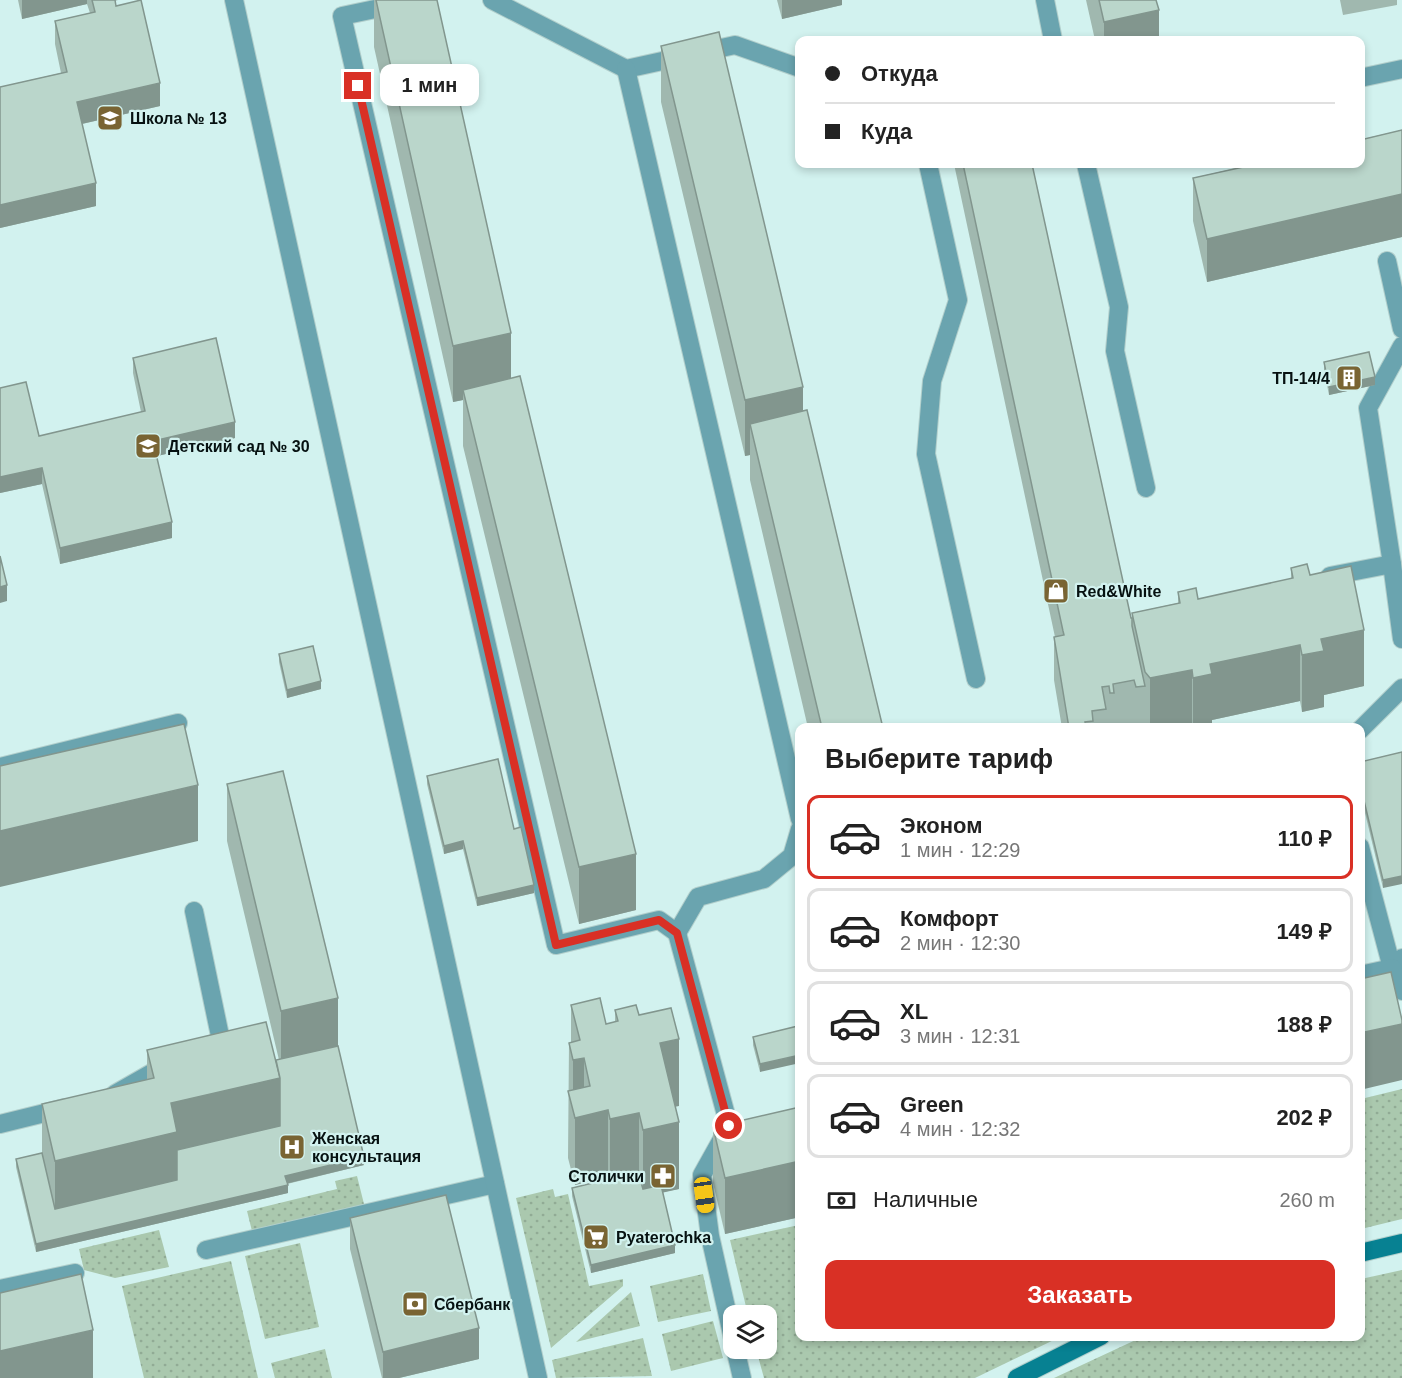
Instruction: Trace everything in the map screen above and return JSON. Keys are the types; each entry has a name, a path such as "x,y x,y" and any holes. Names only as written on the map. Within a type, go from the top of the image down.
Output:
{"main road":[{"path":"1365,1252 1402,1242"},
{"path":"1017,1378 1091,1341"}],"street":[{"path":"234,0 538,1378"},
{"path":"418,0 342,16 556,945 659,920 677,933 729,1126 702,1175 710,1236 726,1305"},
{"path":"492,0 626,69 735,45 795,66"},
{"path":"1045,0 1052,36"},
{"path":"626,69 795,797"},
{"path":"1365,77 1402,69"},
{"path":"929,168 958,300 932,381 926,454 976,679"},
{"path":"1087,168 1119,307 1115,351 1146,488"},
{"path":"1387,261 1402,329"},
{"path":"1402,346 1368,408 1402,639"},
{"path":"1312,580 1392,564"},
{"path":"1365,725 1402,688"},
{"path":"0,767 178,723"},
{"path":"677,933 698,897 764,879 792,856 795,846"},
{"path":"1365,863 1397,963 1402,991"},
{"path":"0,1125 110,1097 157,1071 225,1055 194,911"},
{"path":"1365,973 1397,963"},
{"path":"729,1126 749,1121"},
{"path":"206,1250 495,1184"},
{"path":"0,1289 75,1273"},
{"path":"736,1359 738,1377"}],"green space":[{"path":"1402,1089 1402,1219 1365,1228 1365,1098"},
{"path":"357,1176 365,1208 253,1235 247,1211 337,1189 335,1181"},
{"path":"553,1189 555,1197 568,1194 589,1286 623,1279 623,1286 551,1348 516,1198"},
{"path":"795,1226 795,1341 1052,1341 975,1378 764,1378 759,1359 777,1359 777,1305 746,1305 730,1240"},
{"path":"159,1230 169,1267 115,1278 84,1270 79,1249"},
{"path":"300,1243 319,1327 265,1339 245,1256"},
{"path":"231,1261 258,1378 144,1378 122,1286"},
{"path":"1402,1270 1402,1378 1054,1378 1133,1341 1365,1341 1365,1278"},
{"path":"703,1274 711,1311 658,1322 650,1286"},
{"path":"631,1292 640,1326 576,1342"},
{"path":"713,1321 723,1358 671,1371 662,1334"},
{"path":"643,1338 652,1376 556,1378 552,1360"},
{"path":"325,1349 332,1378 275,1378 271,1363"}],"building":[{"path":"92,0 115,0 116,6 141,0 160,83 77,102 96,183 0,205 0,87 67,72 55,21 95,12"},
{"path":"376,0 437,0 511,333 453,346"},
{"path":"1099,0 1156,0 1159,10 1104,22"},
{"path":"719,32 803,387 745,400 661,46"},
{"path":"1402,130 1402,194 1207,239 1193,178 1239,168 1365,168 1365,139"},
{"path":"964,168 1033,168 1145,686 1136,687 1134,680 1113,684 1114,693 1110,693 1109,686 1102,687 1106,709 1092,711 1093,721 1068,723 1054,637 1064,635"},
{"path":"216,338 235,422 153,441 172,522 60,548 42,468 0,477 0,388 26,382 39,436 145,411 133,358"},
{"name":"ТП-14/4","path":"1369,352 1375,377 1329,387 1324,362"},
{"path":"520,376 636,854 579,867 463,390"},
{"path":"807,410 882,723 821,723 750,424"},
{"path":"0,556 7,585 0,587"},
{"path":"1307,564 1310,575 1351,566 1364,630 1321,639 1324,651 1302,655 1300,645 1210,664 1212,674 1193,678 1192,670 1150,678 1145,672 1132,613 1180,603 1178,592 1196,588 1198,599 1293,578 1291,568"},
{"path":"313,646 321,681 287,690 279,654"},
{"path":"184,724 198,785 0,831 0,766"},
{"path":"1402,752 1402,876 1383,880 1365,805 1365,761"},
{"path":"498,759 514,829 521,827 534,885 477,898 463,841 444,846 427,776"},
{"path":"283,771 338,998 281,1011 227,784"},
{"path":"1391,972 1402,1024 1365,1032 1365,978"},
{"path":"600,998 606,1024 618,1021 615,1010 636,1005 639,1015 671,1008 679,1039 660,1043 679,1122 643,1130 639,1113 610,1119 608,1110 575,1118 568,1091 590,1086 584,1058 573,1060 569,1043 580,1040 571,1005"},
{"path":"266,1022 280,1078 171,1103 177,1132 55,1161 42,1104 154,1078 147,1050"},
{"path":"795,1027 795,1056 760,1064 753,1037"},
{"name":"Женская консультация","path":"338,1046 364,1157 285,1176 288,1185 36,1244 16,1159 42,1153 55,1209 177,1180 177,1150 280,1126 280,1078 276,1060"},
{"path":"795,1108 795,1162 725,1178 713,1127"},
{"path":"638,1172 643,1189 661,1185 675,1245 591,1265 572,1188"},
{"name":"Сбербанк","path":"446,1195 479,1328 383,1352 350,1218"},
{"path":"81,1274 93,1330 0,1351 0,1293"}],"place":[{"name":"Школа № 13","path":"110,118"},
{"name":"ТП-14/4","path":"1349,378"},
{"name":"Детский сад № 30","path":"148,446"},
{"name":"Red&White","path":"1056,591"},
{"name":"Женская консультация","path":"292,1147"},
{"name":"Столички","path":"663,1176"},
{"name":"Pyaterochka","path":"596,1237"},
{"name":"Сбербанк","path":"415,1304"}],"route":[{"path":"358,86 556,945 659,920 677,933 729,1126"}]}
